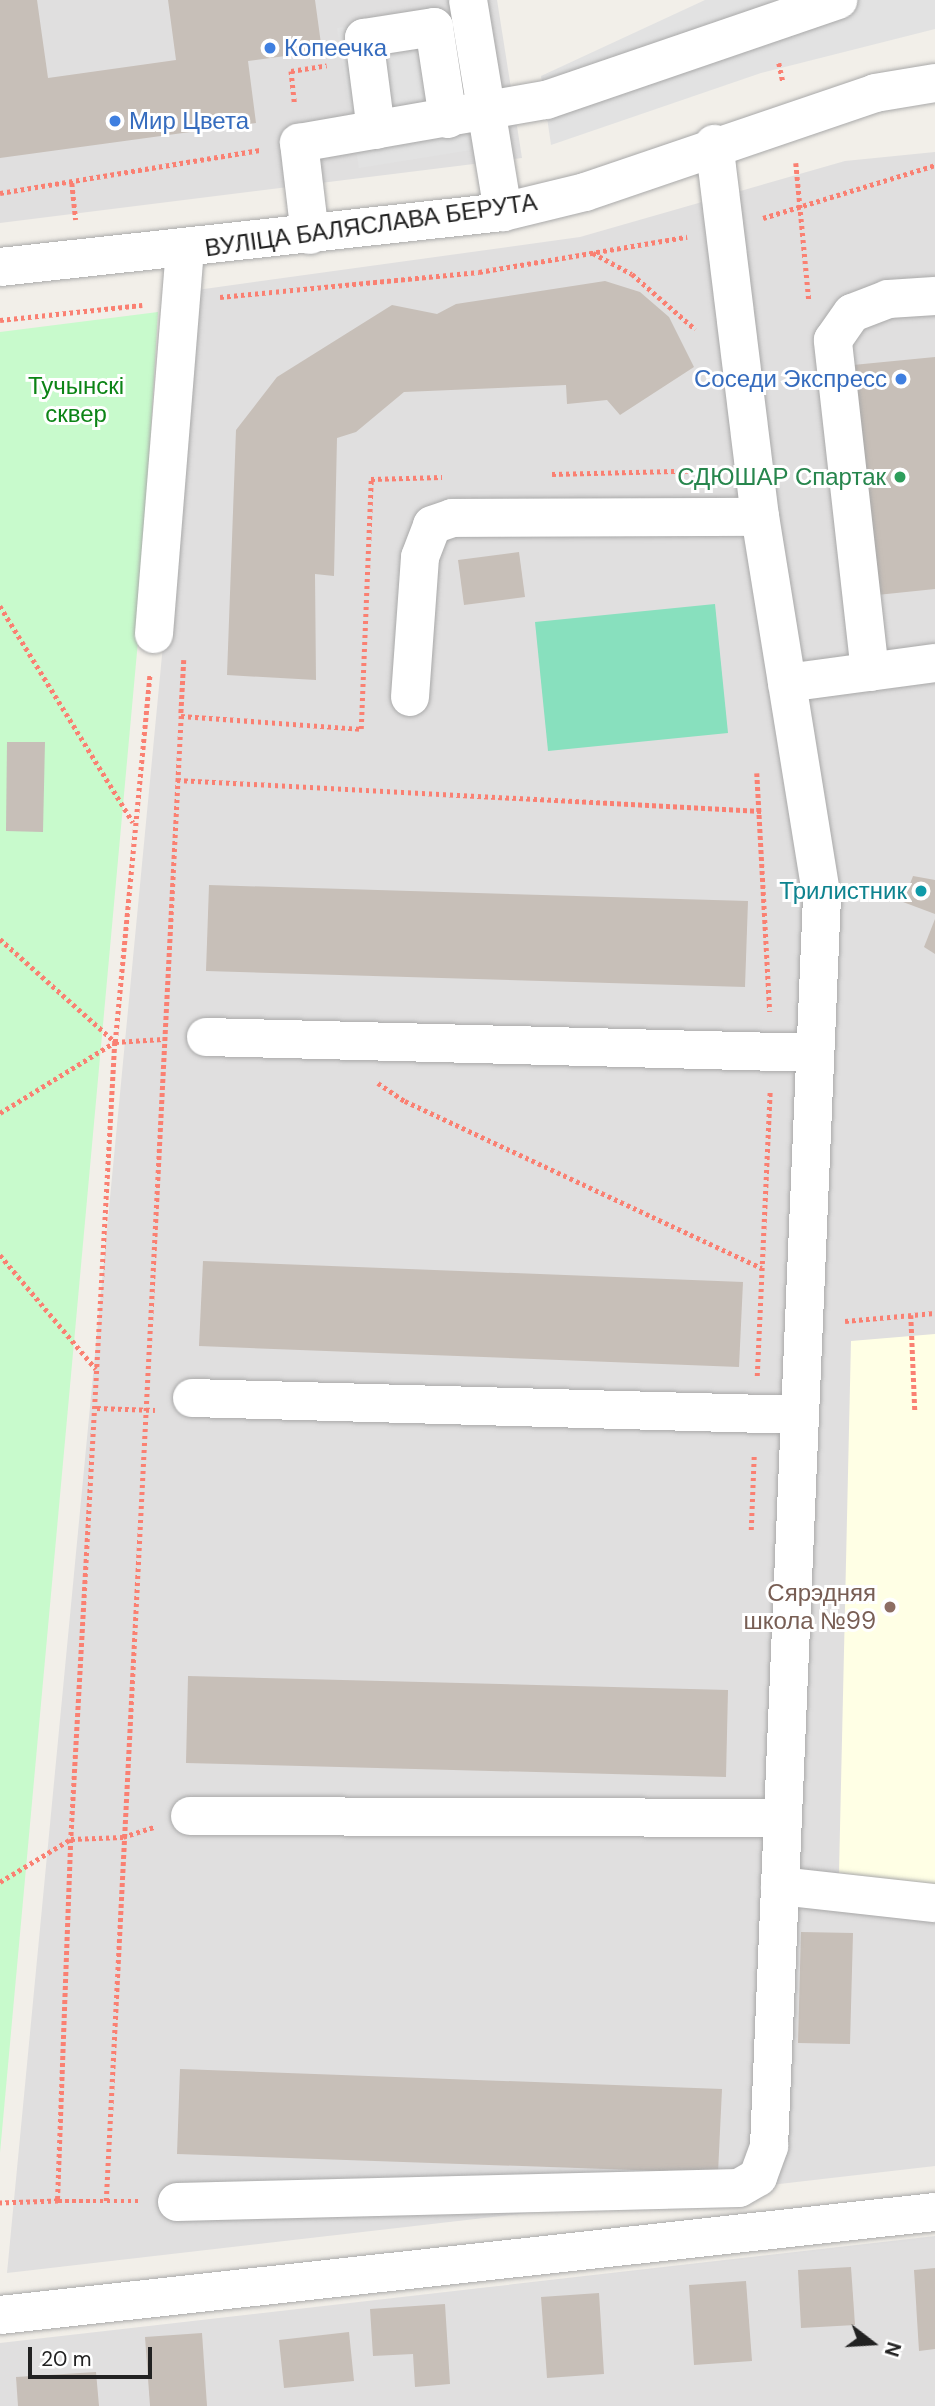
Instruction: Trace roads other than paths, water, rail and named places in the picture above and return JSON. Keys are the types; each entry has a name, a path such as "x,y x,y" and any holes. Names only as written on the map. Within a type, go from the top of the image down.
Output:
{"street":[{"path":"468,0 489,113 503,212"},
{"path":"310,235 299,143 489,113 546,100 838,0"},
{"path":"376,130 364,38 434,27 449,119"},
{"name":"ВУЛІЦА БАЛЯСЛАВА БЕРУТА","path":"0,267 185,249 503,212 585,192 714,144 875,93 935,83"},
{"path":"177,2202 740,2188 758,2177 769,2146 822,899 760,517 727,230 714,144"},
{"path":"154,634 185,249"},
{"path":"870,672 833,340 852,313 888,299 935,296"},
{"path":"410,697 420,556 432,525 452,518 760,517"},
{"path":"787,683 935,663"},
{"path":"206,1037 815,1052"},
{"path":"192,1398 800,1415"},
{"path":"190,1816 783,1818"},
{"path":"780,1886 935,1903"},
{"path":"0,2315 935,2211"}],"place":[{"name":"Копеечка","path":"270,48"},
{"name":"Мир Цвета","path":"115,121"},
{"name":"Соседи Экспресс","path":"901,379"},
{"name":"СДЮШАР Спартак","path":"900,477"},
{"name":"Трилистник","path":"921,891"},
{"name":"Сярэдняя школа №99","path":"890,1607"}],"park label":[{"name":"Тучынскі сквер","path":"76,400"}]}
